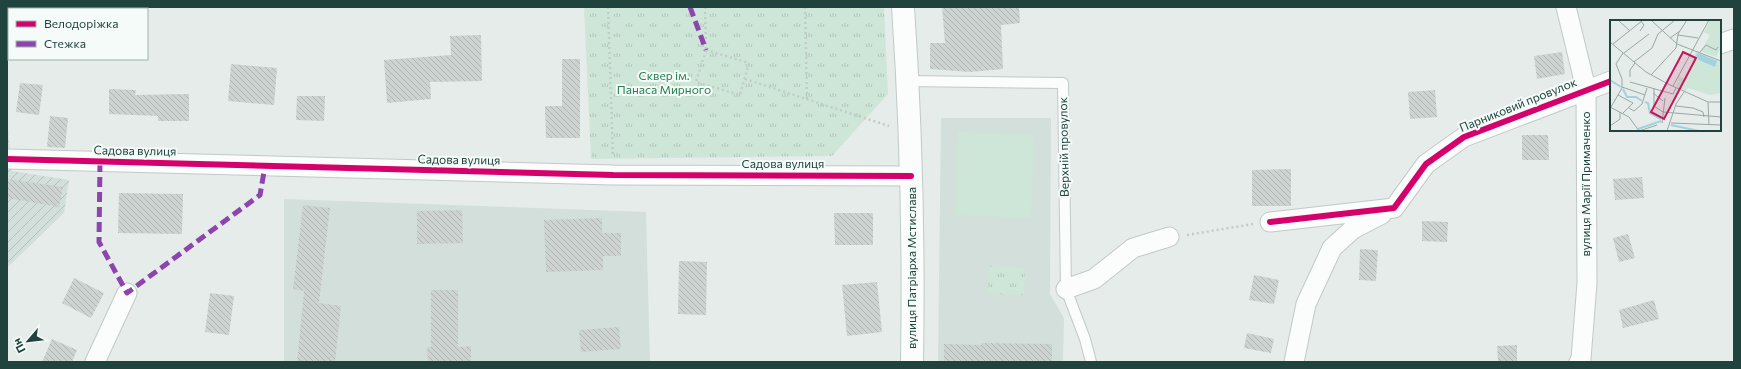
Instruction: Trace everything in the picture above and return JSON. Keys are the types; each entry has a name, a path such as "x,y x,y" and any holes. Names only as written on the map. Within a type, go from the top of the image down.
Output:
{"main road":[{"name":"вулиця Патріарха Мстислава","path":"903,7 910,135 913,305 912,362"}],"street":[{"name":"вулиця Марії Примаченко","path":"1566,7 1586,89 1587,283 1580,362"},
{"path":"1721,44 1734,39"},
{"name":"Парниковий провулок","path":"1394,208 1426,164 1464,137 1586,89 1610,81"},
{"name":"Садова вулиця","path":"7,159 613,174 911,176"},
{"path":"1270,222 1394,208"},
{"path":"1294,362 1306,304 1332,248 1353,228 1394,208"},
{"path":"1066,289 1094,279 1133,248 1169,238"},
{"path":"95,362 127,294"}],"lane":[{"name":"Верхній провулок","path":"908,81 1063,83 1066,289 1085,339 1091,362"}],"path":[{"path":"608,7 612,139"},
{"path":"705,7 706,50 696,82 740,95 749,63 706,50"},
{"path":"805,7 807,99"},
{"path":"745,79 892,127 910,135"},
{"path":"1169,238 1270,222"}],"shaded area":[{"path":"7,118 12,171 69,180 64,213 7,268"},
{"path":"941,118 1051,118 1050,294 1064,318 1063,362 938,362"},
{"path":"284,199 646,212 650,362 284,362"}],"green space":[{"name":"Сквер ім. Панаса Мирного","path":"584,7 884,7 888,94 832,156 591,159"},
{"path":"958,132 1034,135 1031,218 956,215"},
{"path":"989,266 1025,268 1024,295 988,294"}],"building":[{"path":"942,7 1019,7 1020,23 1001,25 1003,69 970,72 930,69 930,43 945,43"},
{"path":"481,35 482,81 430,82 431,99 387,103 384,60 451,55 450,36"},
{"path":"1562,52 1565,74 1537,79 1534,56"},
{"path":"562,59 580,59 580,138 546,138 545,106 562,106"},
{"path":"231,64 277,68 274,105 228,101"},
{"path":"20,83 43,85 39,115 16,112"},
{"path":"109,89 136,90 135,95 189,94 189,121 158,121 158,116 109,114"},
{"path":"1435,90 1437,117 1410,119 1408,92"},
{"path":"297,96 325,96 324,121 296,120"},
{"path":"50,116 68,118 65,148 47,147"},
{"path":"1522,135 1548,135 1549,160 1522,160"},
{"path":"1291,169 1291,206 1252,206 1252,170"},
{"path":"1642,177 1644,198 1615,200 1613,179"},
{"path":"7,179 63,187 59,207 7,198"},
{"path":"119,193 183,194 182,234 118,233"},
{"path":"303,205 330,208 319,303 341,306 335,362 297,362 304,291 293,289"},
{"path":"462,210 463,243 417,244 417,211"},
{"path":"834,213 873,213 873,245 835,245"},
{"path":"602,218 602,233 621,233 621,256 603,256 603,270 546,272 544,220"},
{"path":"1422,221 1448,222 1447,242 1422,241"},
{"path":"1628,234 1635,258 1619,262 1613,238"},
{"path":"1360,249 1378,250 1376,281 1359,280"},
{"path":"679,261 707,262 706,315 678,314"},
{"path":"1254,275 1279,280 1274,304 1249,300"},
{"path":"74,278 104,293 91,318 62,303"},
{"path":"877,282 882,332 847,336 842,285"},
{"path":"431,290 458,290 458,347 471,346 471,362 428,362 427,347 431,347"},
{"path":"210,293 234,296 229,335 205,332"},
{"path":"1654,300 1659,319 1623,328 1619,310"},
{"path":"619,327 621,349 581,352 579,330"},
{"path":"1247,333 1274,339 1271,353 1244,348"},
{"path":"52,339 77,350 72,362 42,362"},
{"path":"981,343 1052,344 1052,362 944,362 944,344 981,345"},
{"path":"1517,345 1517,362 1498,362 1497,346"}],"marked path":[{"path":"690,7 706,50"},
{"path":"100,162 99,242 127,293 260,195 265,166"}],"cycle path":[{"path":"1270,222 1394,208 1426,164 1464,137 1610,81"},
{"path":"7,159 613,175 911,176"}]}
